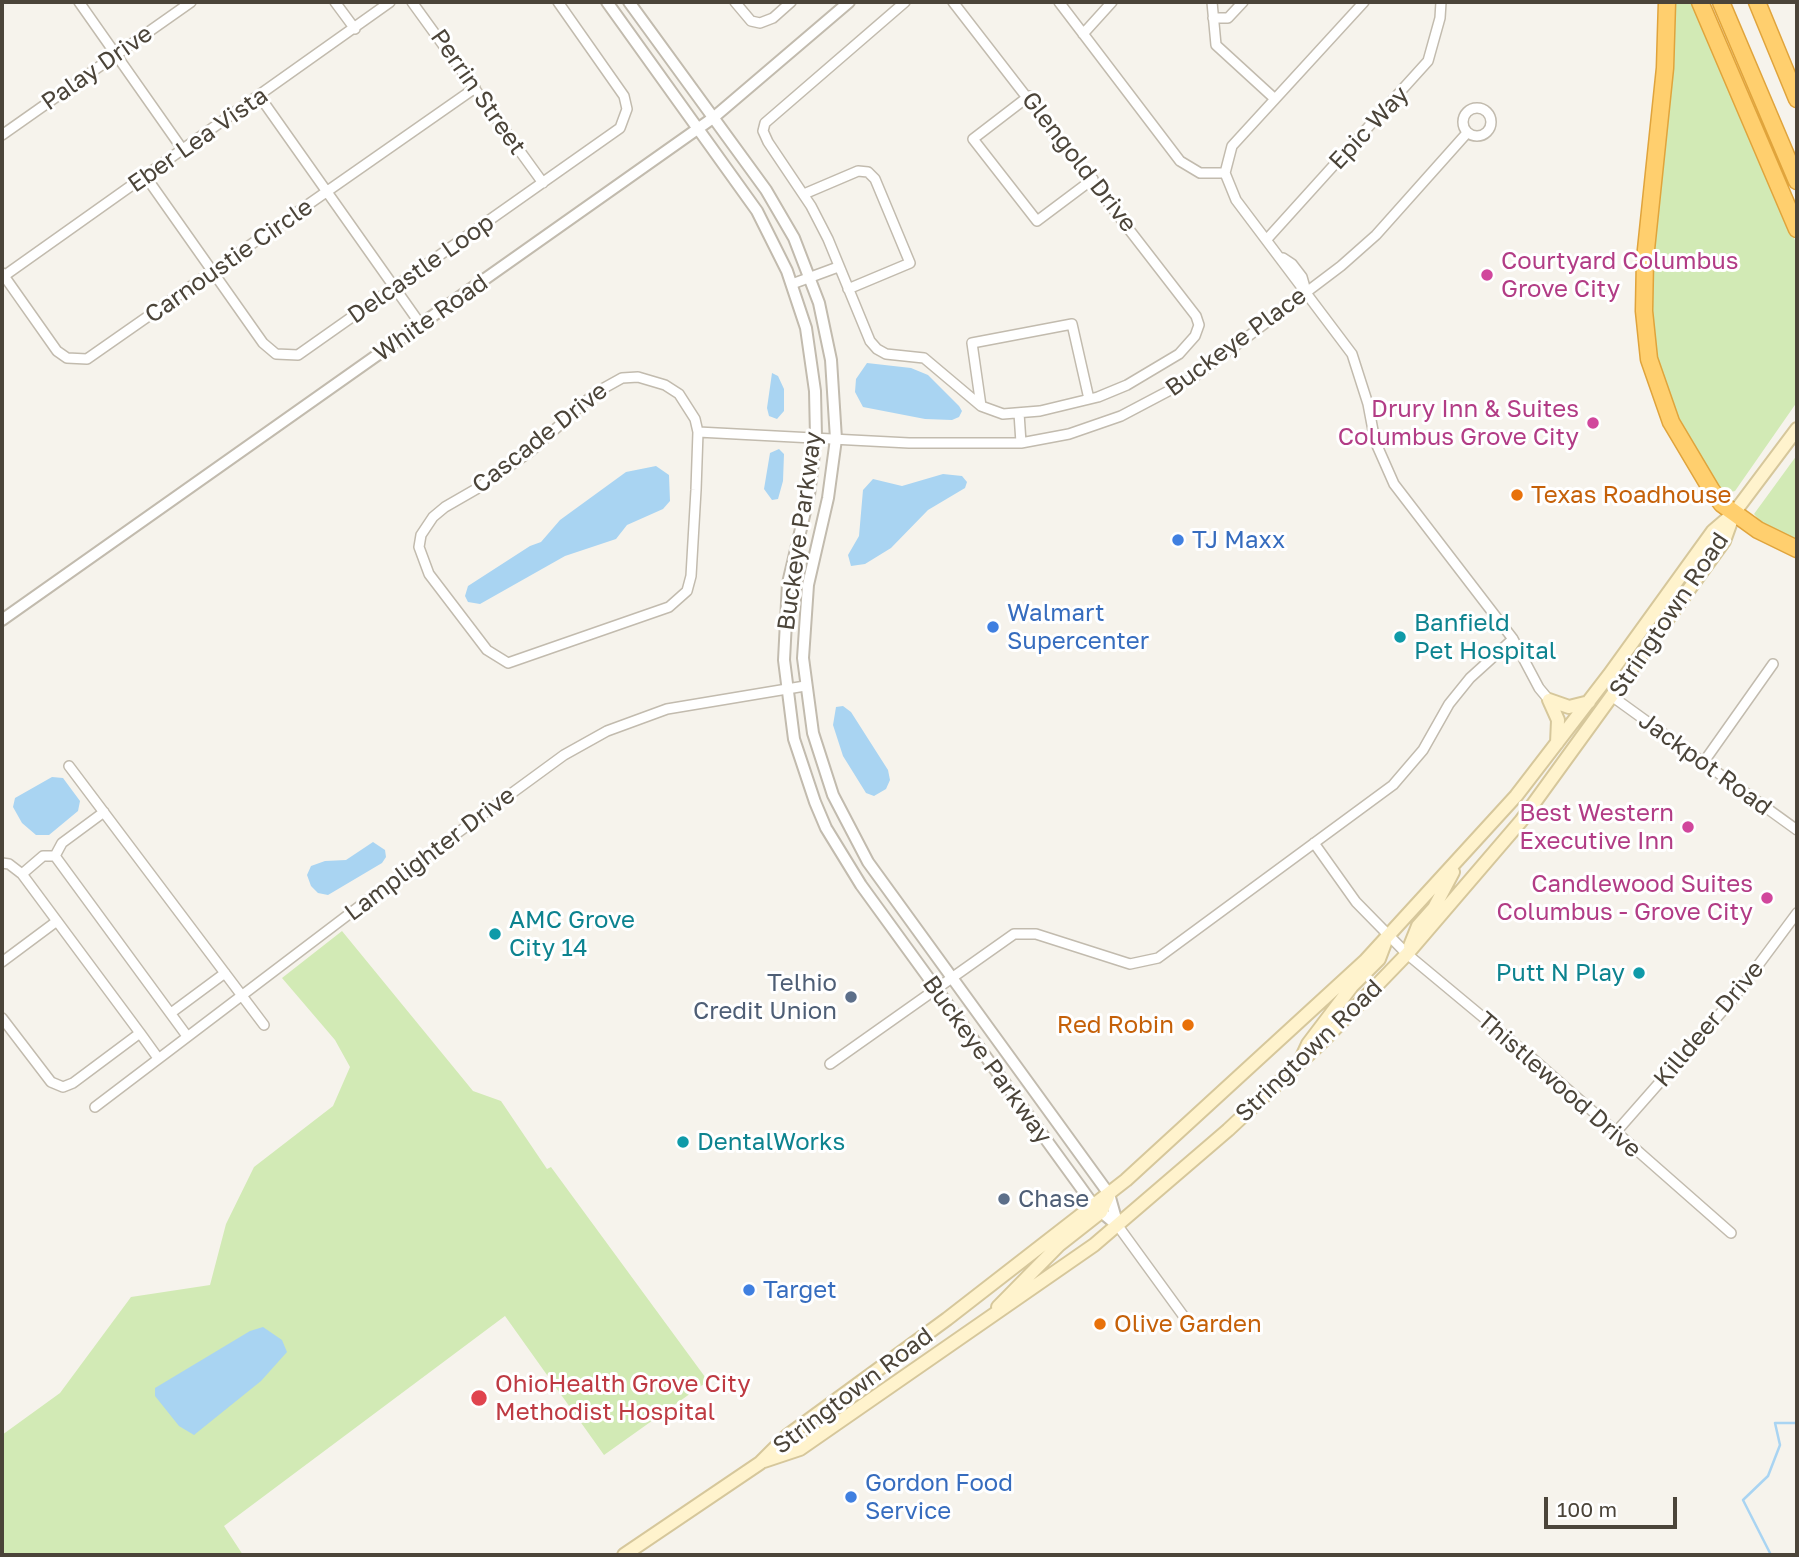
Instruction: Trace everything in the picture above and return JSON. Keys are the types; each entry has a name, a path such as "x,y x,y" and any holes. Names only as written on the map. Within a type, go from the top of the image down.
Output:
{"highway":[{"path":"1667,2 1665,68 1645,259 1644,311 1649,359 1671,422 1686,453 1712,491 1734,513 1758,530 1797,549"},
{"path":"1700,2 1797,229"},
{"path":"1721,2 1797,181"},
{"path":"1757,2 1797,99"}],"main road":[{"name":"Stringtown Road","path":"624,1555 761,1463 787,1436 1097,1209 1109,1194 1287,1035 1388,936 1455,865 1557,744 1713,531 1734,513 1797,429"},
{"name":"Stringtown Road","path":"761,1463 800,1449 1118,1227 1298,1065 1407,954 1506,840 1613,697 1724,541 1734,513"},
{"path":"1613,697 1609,689 1668,606 1671,589"},
{"path":"1549,700 1569,707 1589,701"},
{"path":"1549,700 1558,720 1557,744"},
{"path":"1407,954 1418,926 1434,908 1451,881 1455,865"},
{"path":"1298,1065 1308,1044 1352,986 1380,959 1388,936"},
{"path":"990,1318 1009,1294 1097,1209"}],"street":[{"path":"79,2 183,150"},
{"name":"Palay Drive","path":"2,135 191,2"},
{"path":"335,2 355,29"},
{"name":"Eber Lea Vista","path":"3,275 260,97 390,2"},
{"name":"Perrin Street","path":"412,2 543,183"},
{"name":"Delcastle Loop","path":"146,177 263,343 276,354 286,356 305,351 615,133 624,122 626,109 621,91 558,2"},
{"name":"Buckeye Parkway","path":"607,2 757,211 792,284 811,356 816,437 809,495 788,583 784,621 786,689 799,757 826,828 860,885 935,989 1097,1209 1118,1227 1190,1325"},
{"name":"Buckeye Parkway","path":"629,2 776,206 811,278 830,352 836,439 828,498 808,584 804,625 805,686 821,762 841,815 868,862 1109,1194 1118,1227"},
{"path":"735,2 751,22 767,22 791,2"},
{"name":"White Road","path":"2,620 698,129 849,2"},
{"path":"905,2 765,123 763,131 804,194 828,239 870,341 877,349 886,354 914,355 932,362 981,406 1003,414 1018,413 1089,399 1072,324 972,343 981,406"},
{"name":"Glengold Drive","path":"953,2 1093,179 1192,310 1199,326 1195,337 1179,354 1127,385 1089,399"},
{"path":"1059,2 1181,161 1199,173 1225,173"},
{"path":"1083,34 1112,2"},
{"path":"1212,2 1213,36 1222,52 1275,99"},
{"path":"1213,18 1228,18 1243,2"},
{"name":"Epic Way","path":"1268,238 1428,61 1440,18 1441,2"},
{"path":"1361,3 1232,146 1225,173 1236,200 1302,277 1307,292 1352,354 1368,404 1375,440 1394,484 1513,639 1539,688 1549,700"},
{"name":"Carnoustie Circle","path":"3,275 57,351 80,360 94,356 475,88"},
{"path":"1029,96 973,139 1037,221 1093,179"},
{"path":"260,97 421,325"},
{"name":"Buckeye Place","path":"698,432 971,444 1021,443 1096,425 1171,391 1307,292 1376,235 1467,133"},
{"path":"804,194 858,171 868,172 875,179 910,263 848,289"},
{"path":"792,284 838,267"},
{"name":"Cascade Drive","path":"638,377 665,385 680,394 698,432 691,576 687,591 669,607 508,663 487,650 429,574 419,544 426,525 445,507 531,451 595,393 611,382 638,377"},
{"path":"1018,413 1021,443"},
{"path":"830,1064 1007,936 1036,934 1121,962 1148,962 1238,901 1393,785 1423,750 1449,704 1470,678 1513,639"},
{"path":"1703,763 1773,664"},
{"name":"Lamplighter Drive","path":"95,1107 564,755 607,731 667,709 805,686"},
{"name":"Jackpot Road","path":"1613,697 1797,830"},
{"path":"69,766 264,1025"},
{"path":"55,856 62,843 104,812"},
{"name":"Thistlewood Drive","path":"1314,844 1356,902 1407,954 1731,1233"},
{"path":"22,874 43,856 55,856"},
{"path":"55,856 187,1036"},
{"path":"2,863 9,863 22,874 158,1058"},
{"name":"Killdeer Drive","path":"1616,1132 1733,999 1797,913"},
{"path":"2,962 57,921"},
{"path":"171,1013 225,973"},
{"path":"2,1018 51,1082 62,1087 74,1083 140,1033"}],"green space":[{"path":"1671,2 1693,2 1797,245 1797,402 1735,491 1724,494 1688,448 1667,400 1652,340 1654,253 1668,100"},
{"path":"1797,455 1797,544 1765,527 1754,514"},
{"path":"342,931 473,1091 501,1101 547,1169 551,1167 708,1381 604,1455 505,1316 224,1526 243,1555 2,1555 2,1435 60,1393 131,1297 210,1285 226,1224 254,1167 333,1106 350,1067 335,1040 282,978"}],"water":[{"path":"867,363 911,368 928,375 959,406 962,411 959,417 952,420 925,419 863,407 855,392 856,379"},
{"path":"772,373 778,376 784,389 784,411 777,419 769,416 767,408"},
{"path":"779,449 784,454 783,481 778,499 772,500 764,489 770,453"},
{"path":"656,466 669,475 670,501 663,509 627,525 616,539 565,556 480,604 468,602 465,596 468,586 530,546 541,542 560,520 626,472"},
{"path":"943,474 962,476 967,482 965,488 928,510 891,548 865,564 851,566 848,555 859,536 863,490 873,479 902,486"},
{"path":"843,706 851,712 888,770 890,780 886,789 874,796 866,793 843,756 833,725 836,707"},
{"path":"52,777 63,778 80,801 78,811 49,835 36,835 22,823 13,807 15,798"},
{"path":"373,842 385,850 386,857 382,863 328,895 318,893 311,886 307,875 311,866 325,861 346,860"},
{"path":"263,1327 282,1340 287,1352 261,1381 194,1435 179,1426 155,1396 155,1388 250,1331"}],"waterway":[{"path":"1771,1555 1743,1500 1768,1476 1780,1445 1775,1423 1797,1423"}],"place":[{"name":"Courtyard Columbus Grove City","path":"1487,275"},
{"name":"Drury Inn & Suites Columbus Grove City","path":"1593,423"},
{"name":"Texas Roadhouse","path":"1517,495"},
{"name":"TJ Maxx","path":"1178,540"},
{"name":"Walmart Supercenter","path":"993,627"},
{"name":"Banfield Pet Hospital","path":"1400,637"},
{"name":"Best Western Executive Inn","path":"1688,827"},
{"name":"Candlewood Suites Columbus - Grove City","path":"1767,898"},
{"name":"AMC Grove City 14","path":"495,934"},
{"name":"Putt N Play","path":"1639,973"},
{"name":"Telhio Credit Union","path":"851,997"},
{"name":"Red Robin","path":"1188,1025"},
{"name":"DentalWorks","path":"683,1142"},
{"name":"Chase","path":"1004,1199"},
{"name":"Target","path":"749,1290"},
{"name":"Olive Garden","path":"1100,1324"},
{"name":"OhioHealth Grove City Methodist Hospital","path":"479,1398"},
{"name":"Gordon Food Service","path":"851,1497"}]}
